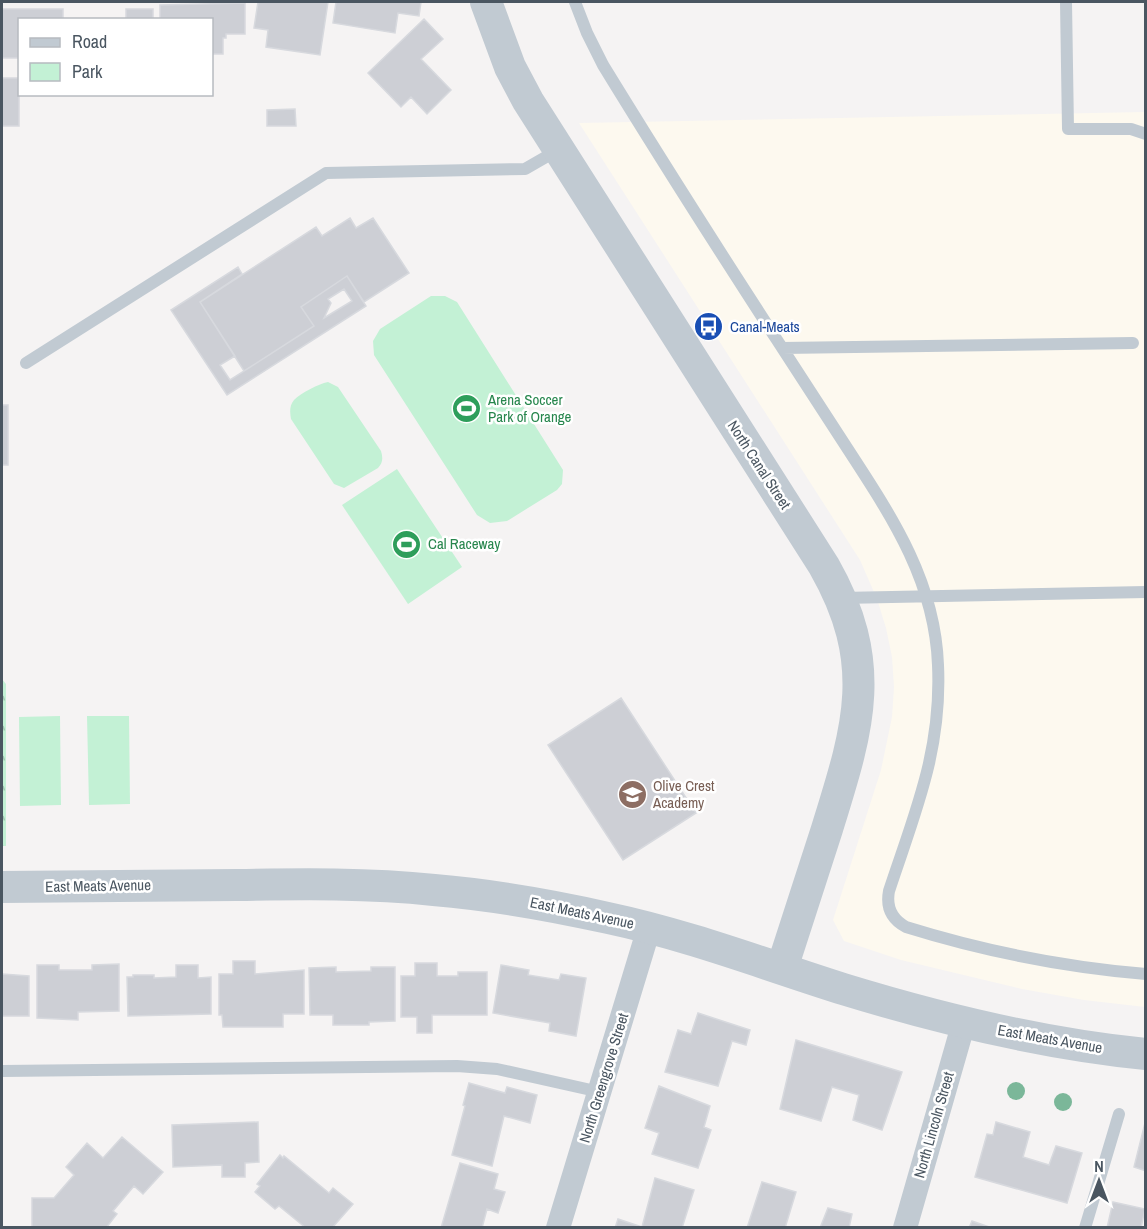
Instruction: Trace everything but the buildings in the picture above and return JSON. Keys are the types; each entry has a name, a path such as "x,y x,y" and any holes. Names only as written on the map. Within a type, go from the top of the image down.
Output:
{"street":[{"name":"North Canal Street","path":"486,2 510,66 528,102 824,566 841,598 853,632 858,687 856,726 842,781 782,968"},
{"name":"East Meats Avenue","path":"2,887 272,885 395,887 531,903 649,928 856,993 964,1022 1053,1040 1146,1054"},
{"name":"North Greengrove Street","path":"558,1227 649,928"},
{"name":"North Lincoln Street","path":"905,1227 964,1022"}],"lane":[{"path":"575,2 603,65 893,519 905,542 926,597 933,625 938,664 936,731 924,790 890,891 888,906 890,913 906,927 951,941 1033,957 1146,974"},
{"path":"1066,2 1068,129 1131,129 1146,134"},
{"path":"26,363 326,173 525,169 558,150"},
{"path":"782,348 1133,343"},
{"path":"841,598 1146,592"},
{"path":"2,1071 457,1066 497,1069 600,1092"},
{"path":"1085,1227 1119,1114"}],"shaded area":[{"path":"1145,112 1145,1007 1084,1000 1022,989 901,960 844,941 833,920 881,770 892,717 894,687 892,657 877,599 860,560 579,123"}],"green space":[{"name":"Arena Soccer Park of Orange","path":"431,296 445,296 457,302 563,470 562,484 557,490 507,521 490,523 477,515 374,355 373,341 380,329"},
{"path":"328,382 338,387 381,451 382,456 382,462 378,468 344,488 334,484 291,419 291,407 294,400 310,389"},
{"name":"Cal Raceway","path":"397,469 462,567 408,604 342,505"},
{"path":"2,679 6,684 6,846 2,846"},
{"path":"60,716 61,805 20,806 19,717"},
{"path":"87,716 129,716 130,804 89,805"}],"place":[{"name":"Canal-Meats","path":"709,327"},
{"name":"Arena Soccer Park of Orange","path":"467,409"},
{"name":"Cal Raceway","path":"407,544"},
{"name":"Olive Crest Academy","path":"632,795"}]}
